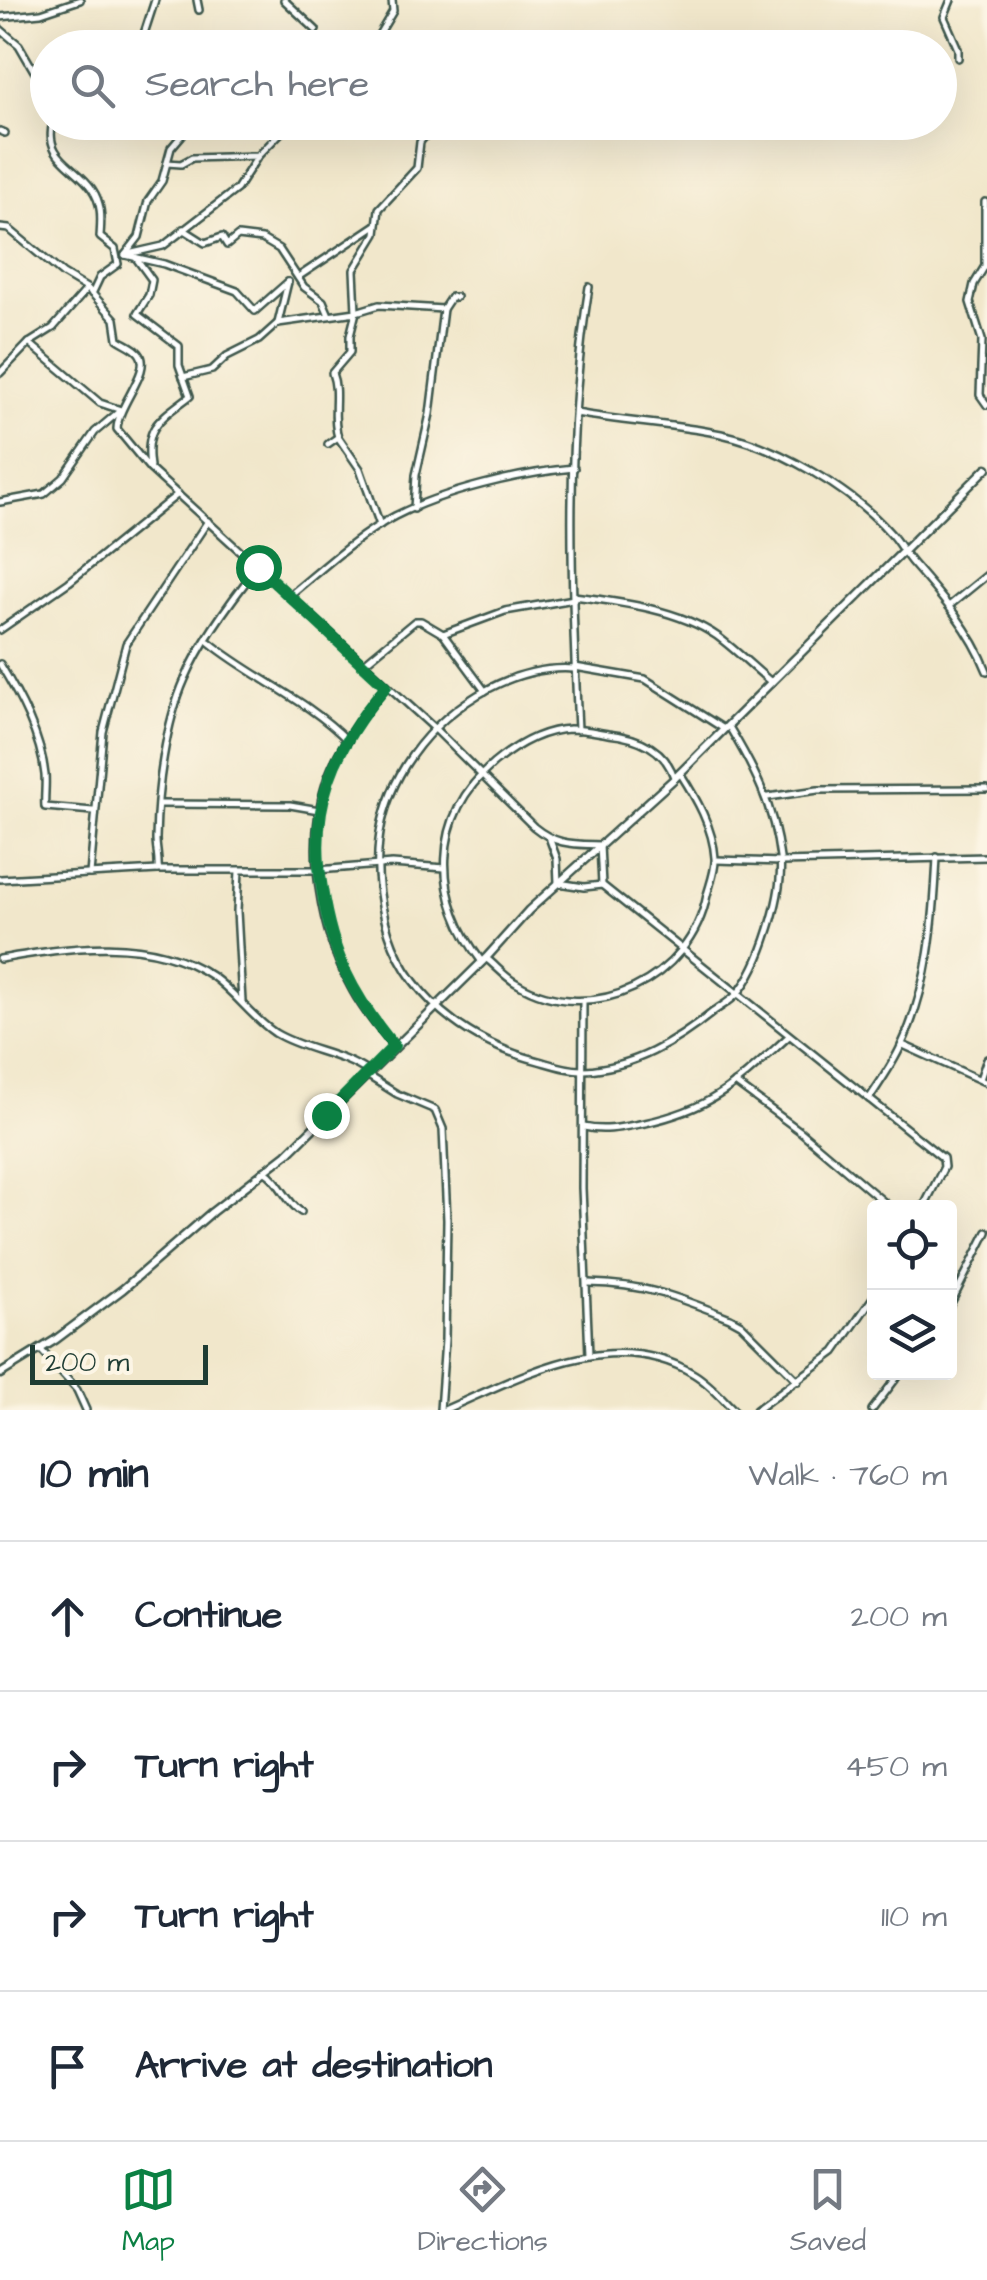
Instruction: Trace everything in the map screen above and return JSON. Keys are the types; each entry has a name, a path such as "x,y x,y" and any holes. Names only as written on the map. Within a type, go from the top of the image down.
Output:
{"street":[{"path":"0,16 42,13 80,0"},
{"path":"144,30 155,0"},
{"path":"197,0 198,10"},
{"path":"284,0 316,30"},
{"path":"382,30 394,11 392,0"},
{"path":"950,30 944,17 952,0"},
{"path":"0,29 14,39 30,65"},
{"path":"0,40 14,39"},
{"path":"957,47 958,58"},
{"path":"0,373 29,343 54,328 100,277 118,264 115,250 100,237 102,210 92,189 60,158 51,140"},
{"path":"125,255 139,236 148,201 162,181 171,148 178,140"},
{"path":"125,255 163,246 237,190 258,156 274,140"},
{"path":"380,526 360,469 338,437 334,417 337,387 332,373 350,352 356,312 354,270 376,234 379,209 417,168 422,140"},
{"path":"167,163 181,164 192,158 258,156"},
{"path":"985,202 985,266 974,284 970,302 982,340 980,395 987,405"},
{"path":"125,255 238,292 254,310 307,268 377,224"},
{"path":"0,228 9,229 90,292 115,318 118,339 138,352 144,362 142,373 129,390 116,429 150,470 434,728 550,840 557,859 558,883"},
{"path":"183,229 206,243 222,237 226,245 238,236 262,238 279,249 297,278 323,301 329,315"},
{"path":"136,258 152,280 149,296 137,314 178,346 182,377 190,396 158,420 148,438 150,470"},
{"path":"182,377 212,370 227,356 259,340 278,322 288,282"},
{"path":"578,730 574,468 580,344 588,287"},
{"path":"414,509 416,475 444,309 450,297 456,297"},
{"path":"278,322 380,305 444,309"},
{"path":"29,343 100,404 121,410"},
{"path":"0,502 44,494 63,478 95,432 121,410"},
{"path":"576,413 724,434 771,452 840,489 892,535 949,606 987,671"},
{"path":"328,444 338,437"},
{"path":"290,596 380,526 414,509 477,486 574,468"},
{"path":"0,1374 124,1289 160,1255 287,1154 558,883 678,776 987,468"},
{"path":"0,630 68,582 178,494"},
{"path":"90,874 102,732 126,644 208,522"},
{"path":"158,870 156,840 173,713 186,676 258,567"},
{"path":"949,606 987,575"},
{"path":"444,634 505,610 574,598 614,602 686,621 714,634 770,682"},
{"path":"363,664 421,621 444,634 485,690"},
{"path":"208,641 264,682 312,710 348,741"},
{"path":"0,664 36,741 45,776 45,807 94,811"},
{"path":"575,668 645,679 726,727 768,798 781,862 768,932 738,993 662,1049 640,1058 583,1070 511,1054 475,1036 436,1008 402,962 389,935 377,866 379,828 392,792 417,747 434,728 485,690 543,671 575,668"},
{"path":"386,686 326,781 316,834 327,923 340,966 361,1005 394,1046"},
{"path":"578,730 630,736 652,747 670,763 707,824 716,860 703,918 684,951 632,988 583,1001 547,995 516,984 484,960 470,946 453,908 445,868 453,815 482,774 528,740 578,730"},
{"path":"768,798 818,790 987,790"},
{"path":"160,804 290,805 319,810"},
{"path":"550,840 600,845"},
{"path":"600,845 602,884 945,1162 927,1200"},
{"path":"870,1099 902,1044 928,959 937,856"},
{"path":"716,860 987,856"},
{"path":"0,879 158,870 445,868"},
{"path":"239,871 242,1002"},
{"path":"558,883 584,887 602,884"},
{"path":"0,958 68,948 142,950 205,972 278,1034 314,1050 341,1056 398,1094 434,1110 443,1129 447,1220 442,1410 500,1383 589,1355 635,1354 666,1362 703,1380 734,1410"},
{"path":"583,1001 589,1355"},
{"path":"584,1127 600,1131 698,1109 736,1083 789,1036"},
{"path":"902,1044 987,1083"},
{"path":"980,1079 987,1059"},
{"path":"736,1083 882,1200"},
{"path":"264,1171 301,1212"},
{"path":"957,1290 987,1232"},
{"path":"586,1282 652,1288 730,1318 741,1324 798,1382"},
{"path":"756,1410 835,1352 867,1306"},
{"path":"40,1349 77,1390 86,1410"},
{"path":"872,1410 896,1380"}],"route":[{"path":"258,567 386,686 358,724 326,781 319,810 316,858 327,923 340,966 361,1005 394,1046 326,1115"}]}
